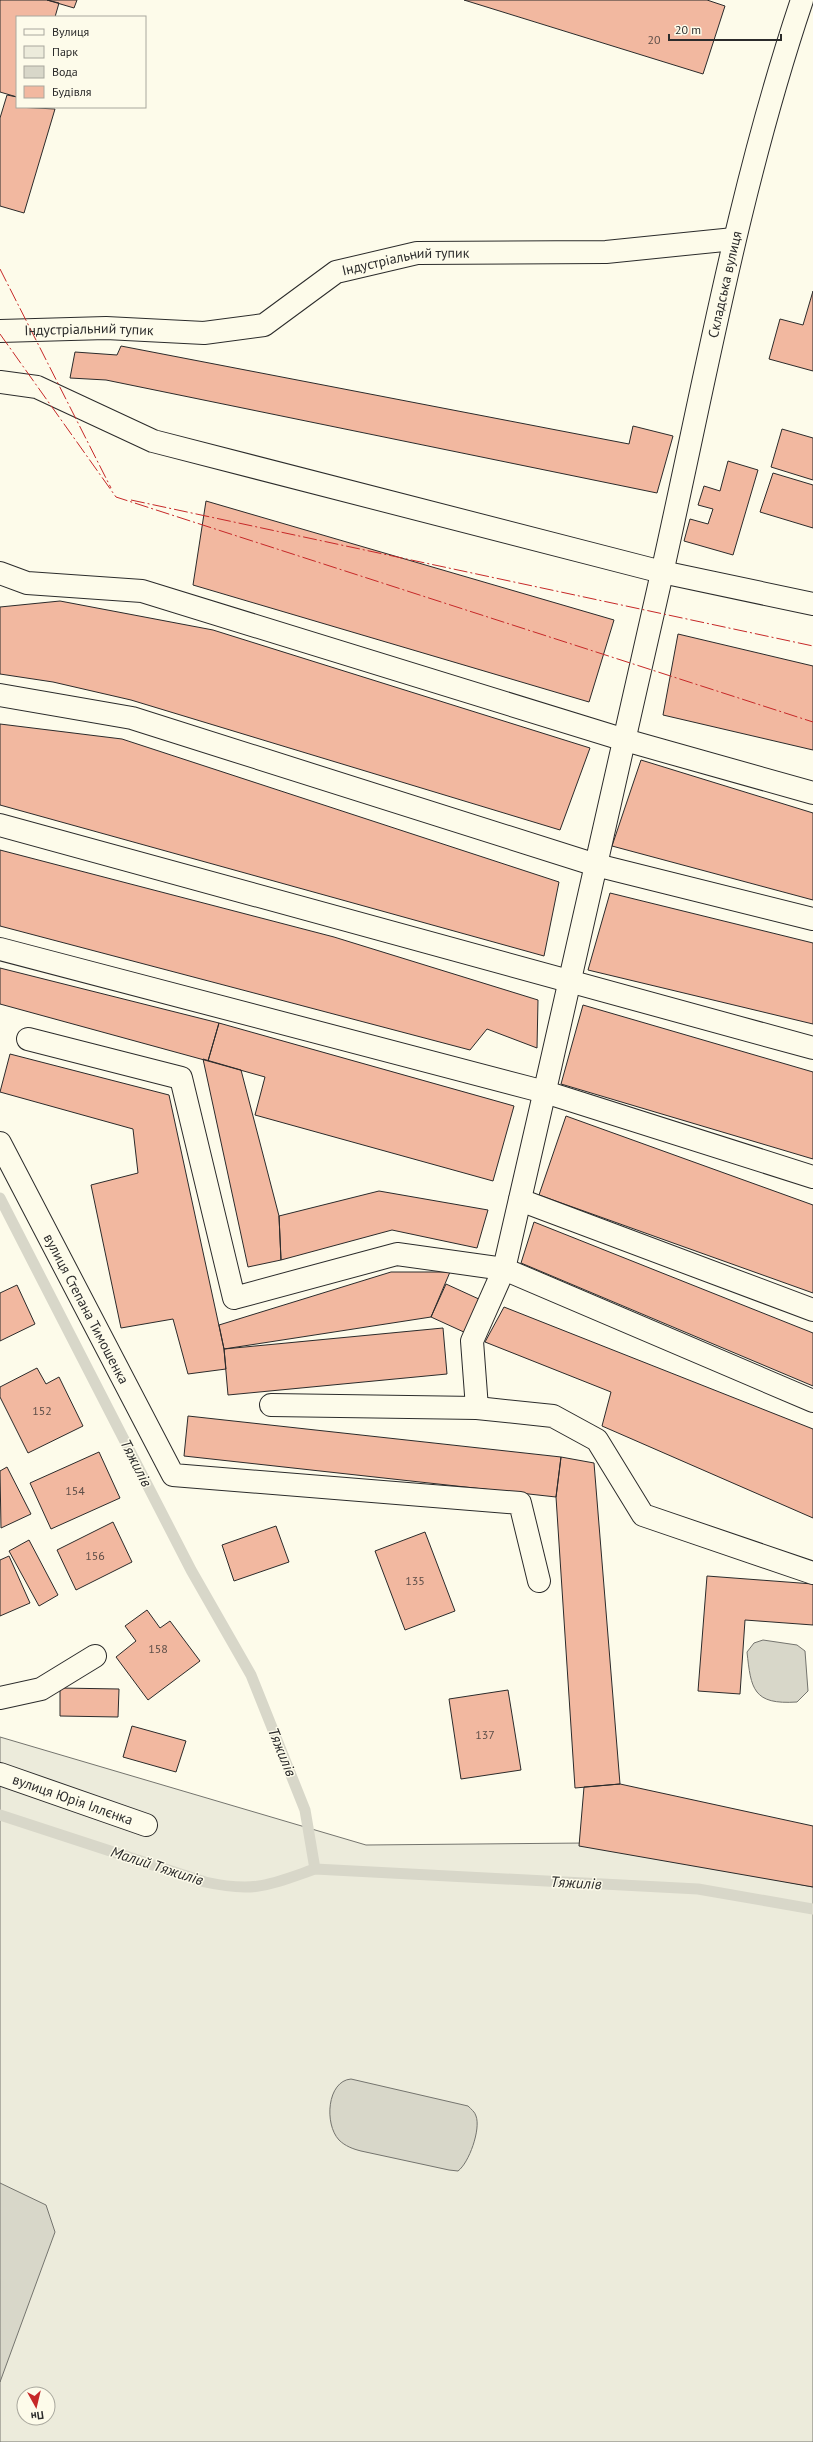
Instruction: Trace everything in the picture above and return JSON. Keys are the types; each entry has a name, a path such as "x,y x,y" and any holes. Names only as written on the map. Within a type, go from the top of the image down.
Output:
{"street":[{"name":"Складська вулиця","path":"477,1408 472,1341 504,1269 662,572 734,239 775,80 802,0"},
{"name":"Індустріальний тупик","path":"0,331 106,328 204,334 264,325 336,272 417,253 606,252 734,239"},
{"path":"0,382 37,387 153,441 662,572 813,604"},
{"path":"0,572 27,583 142,591 624,740 813,793"},
{"path":"0,695 132,718 596,865 813,919"},
{"path":"0,825 813,1048"},
{"path":"0,949 545,1092 813,1177"},
{"path":"28,1039 181,1078 234,1298 397,1254 504,1269 813,1401"},
{"name":"вулиця Степана Тимошенка","path":"0,1143 173,1475 520,1504 539,1582"},
{"path":"520,1200 813,1310"},
{"path":"271,1405 477,1408 553,1416 597,1440 643,1515 813,1574"},
{"path":"0,1698 41,1689 95,1656"},
{"name":"вулиця Юрія Іллєнка","path":"0,1774 146,1825"}],"green space":[{"path":"0,1737 366,1845 586,1843 813,1887 813,2442 0,2442"}],"water":[{"path":"763,1640 797,1645 805,1651 808,1691 797,1702 771,1701 757,1692 753,1685 750,1676 747,1652 754,1643"},
{"path":"351,2079 468,2106 475,2115 477,2129 470,2154 462,2167 458,2171 449,2170 361,2151 349,2147 341,2142 334,2133 331,2124 330,2104 337,2087 343,2082"},
{"path":"0,2183 46,2205 55,2232 0,2382"}],"building":[{"path":"0,0 47,0 59,3 55,16 16,16 16,97 0,92"},
{"path":"47,0 77,0 74,8"},
{"path":"464,0 707,0 725,6 703,74"},
{"path":"7,95 16,97 16,108 55,109 24,213 0,206 0,118"},
{"path":"813,291 813,371 769,359 780,319 803,325"},
{"path":"121,346 629,444 633,426 673,436 657,493 106,380 70,378 75,352 117,355"},
{"path":"782,429 813,438 813,480 771,467"},
{"path":"728,461 758,470 733,555 684,541 690,519 708,524 713,509 698,505 704,486 720,491"},
{"path":"773,473 813,485 813,528 760,512"},
{"path":"206,501 614,620 589,702 193,585"},
{"path":"60,601 213,630 590,748 560,830 131,700 53,682 0,674 0,607"},
{"path":"678,634 813,666 813,750 663,715"},
{"path":"0,724 122,739 559,882 544,956 0,805"},
{"path":"641,760 813,813 813,900 612,846"},
{"path":"0,850 334,937 538,1000 537,1048 487,1029 470,1050 0,926"},
{"path":"610,893 813,943 813,1024 588,970"},
{"path":"0,968 219,1023 208,1061 0,1004"},
{"path":"583,1005 813,1072 813,1159 561,1084"},
{"path":"219,1023 514,1106 493,1181 255,1115 265,1077 208,1061"},
{"path":"10,1054 169,1095 224,1349 226,1369 188,1374 173,1319 121,1328 91,1185 138,1173 133,1129 0,1092"},
{"path":"203,1059 241,1070 279,1216 281,1260 248,1267"},
{"path":"566,1116 813,1205 813,1293 539,1195"},
{"path":"379,1191 488,1210 477,1248 392,1230 281,1260 279,1216"},
{"path":"534,1222 813,1333 813,1386 521,1263"},
{"path":"391,1272 450,1272 431,1317 224,1349 219,1325"},
{"path":"446,1284 481,1300 466,1333 431,1317"},
{"path":"17,1285 35,1324 0,1341 0,1293"},
{"path":"504,1307 813,1429 813,1518 602,1426 611,1392 485,1342"},
{"path":"443,1328 447,1374 228,1395 224,1349"},
{"path":"37,1368 46,1384 59,1377 83,1426 28,1453 0,1397 0,1387"},
{"path":"188,1416 561,1457 556,1497 184,1456"},
{"path":"99,1452 120,1498 51,1529 30,1483"},
{"path":"561,1457 594,1463 620,1784 575,1788 556,1497"},
{"path":"7,1467 31,1514 1,1528 0,1471"},
{"path":"113,1522 132,1562 76,1590 57,1550"},
{"path":"276,1526 289,1562 234,1581 222,1545"},
{"path":"425,1532 455,1611 405,1630 375,1551"},
{"path":"29,1540 58,1595 39,1606 9,1551"},
{"path":"9,1556 30,1603 0,1616 0,1560"},
{"path":"707,1576 813,1584 813,1625 745,1620 740,1694 698,1691"},
{"path":"147,1610 160,1628 170,1621 200,1661 148,1700 116,1657 136,1641 125,1626"},
{"path":"60,1688 119,1689 118,1717 60,1716"},
{"path":"508,1690 521,1770 461,1779 449,1699"},
{"path":"132,1726 186,1741 176,1772 123,1757"},
{"path":"620,1784 813,1826 813,1887 579,1846 584,1787"}],"waterway":[{"name":"Тяжилів","path":"0,1198 191,1570 251,1675 305,1810 315,1869"},
{"name":"Тяжилів","path":"0,1815 205,1882 237,1887 262,1886 315,1869 698,1889 813,1909"}],"power":[{"path":"0,269 111,488"},
{"path":"0,334 116,497 813,722"},
{"path":"131,500 813,646"}],"water label":[{"name":"Малий Тяжилів","path":"157,1866"}]}
